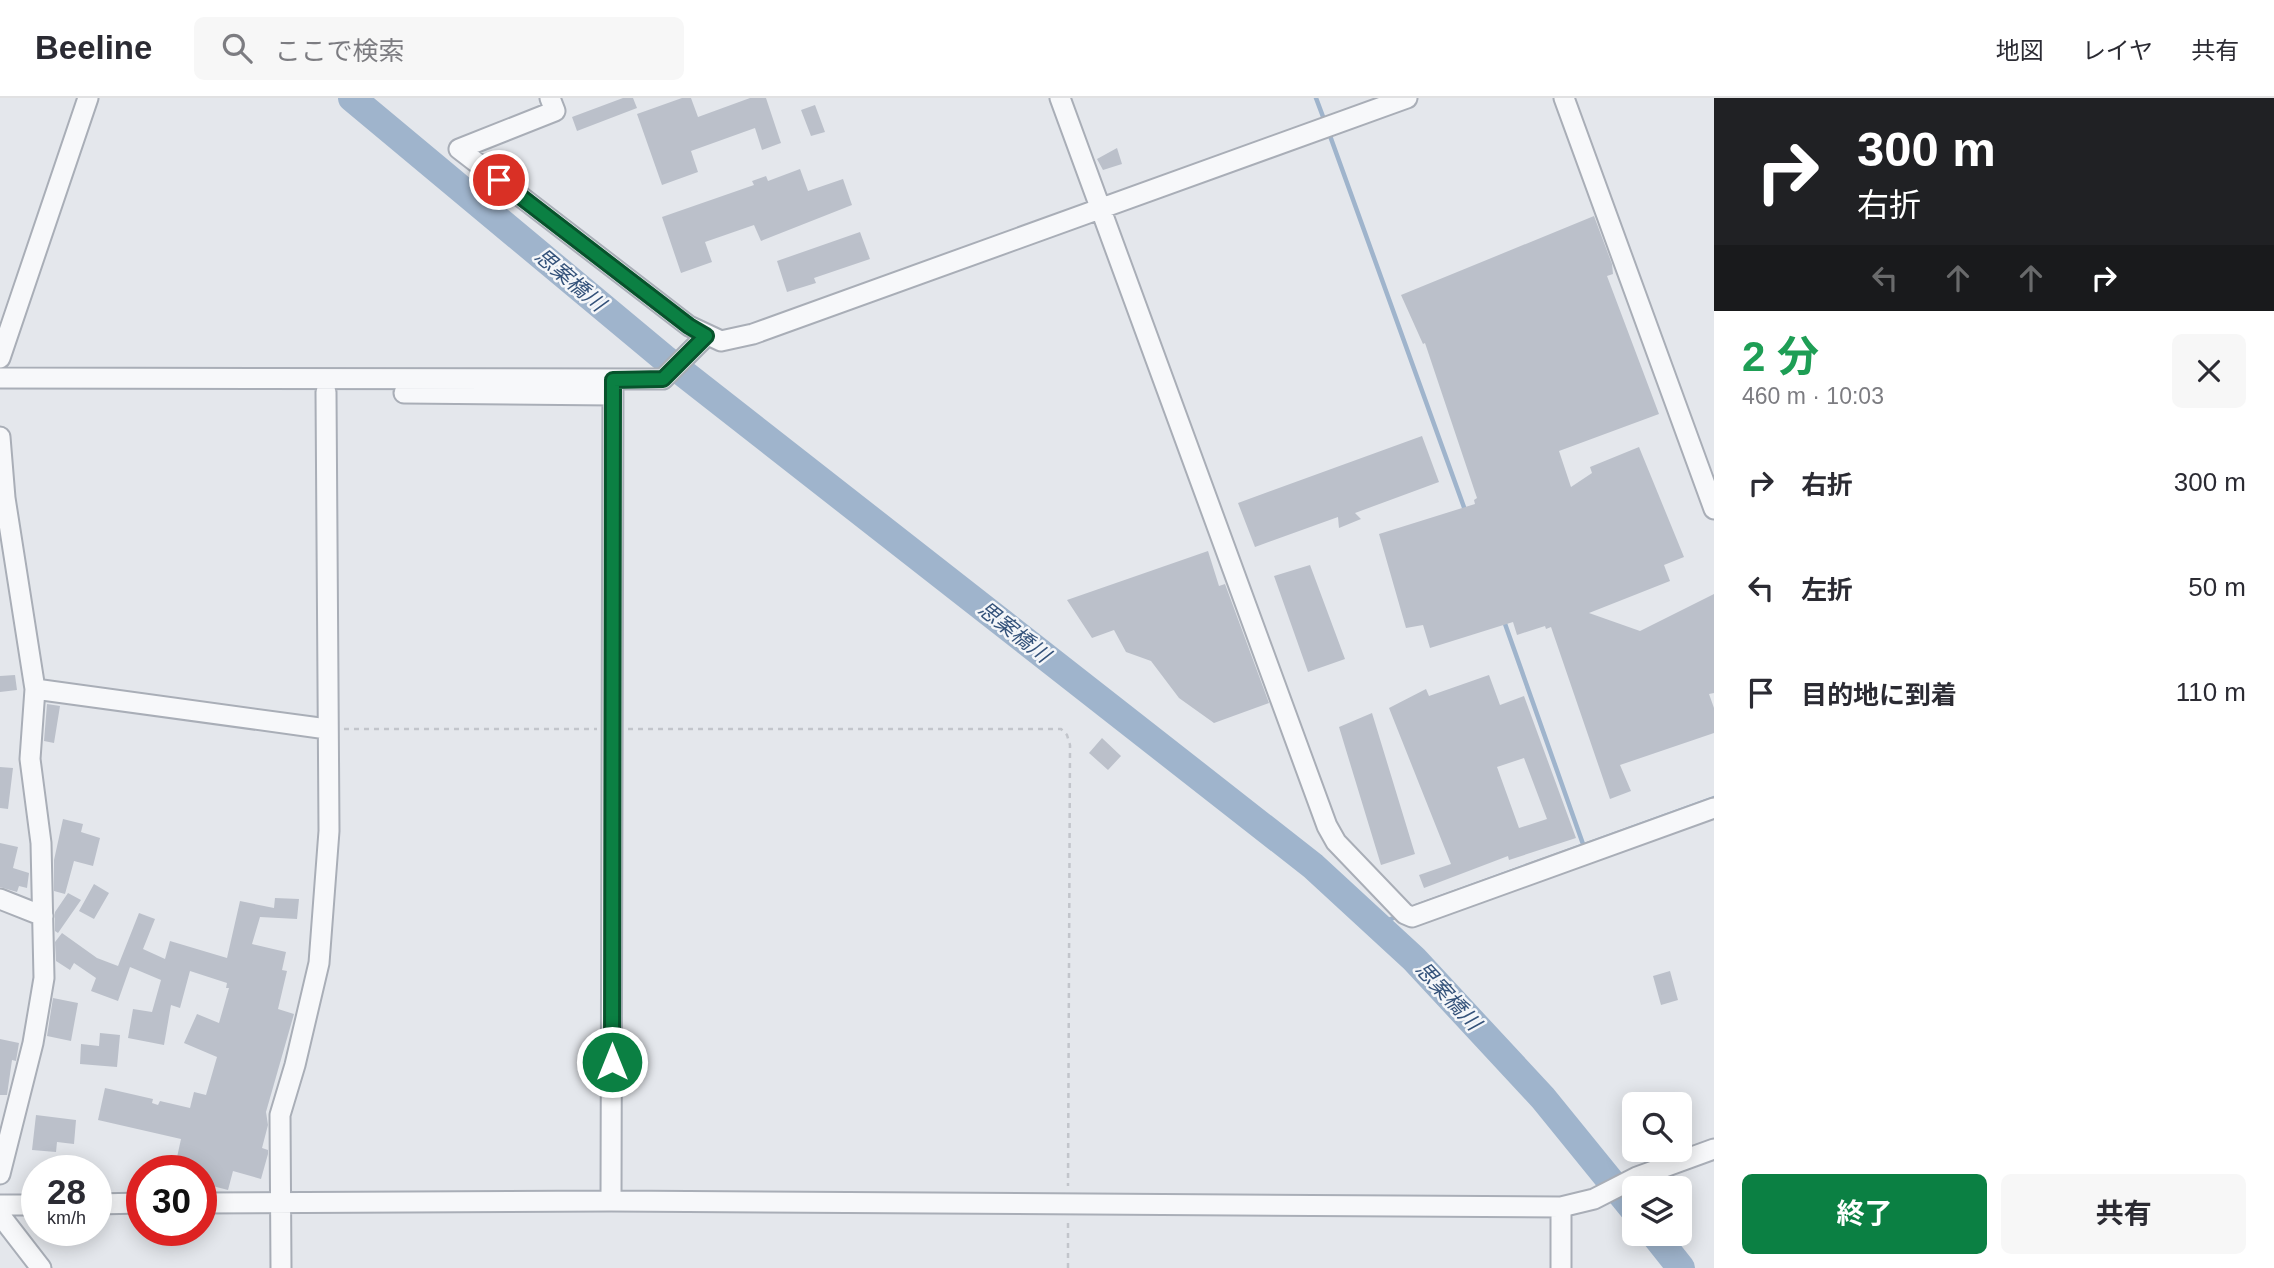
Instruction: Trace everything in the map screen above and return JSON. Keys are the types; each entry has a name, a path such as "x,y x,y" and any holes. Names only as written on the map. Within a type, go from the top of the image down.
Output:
{"street":[{"path":"0,358 88,98"},
{"path":"550,98 555,111 459,149 689,326 702,341"},
{"path":"1059,98 1327,826 1336,842 1405,914 1412,917 1714,808"},
{"path":"0,390 326,392 613,387 663,379 702,341 722,341 753,334 1407,98"},
{"path":"1564,98 1714,509"},
{"path":"0,378 613,387"},
{"path":"611,1201 613,387"},
{"path":"281,1268 280,1115 319,963 329,831 326,392"},
{"path":"0,437 5,498 35,689 30,759 41,843 44,978 33,1043 0,1174"},
{"path":"35,689 327,729"},
{"path":"0,899 43,916"},
{"path":"217,1203 611,1201 1561,1207 1594,1199 1637,1177 1714,1149"},
{"path":"0,1205 21,1205"},
{"path":"1561,1207 1561,1268"},
{"path":"0,1215 41,1268"}],"path":[{"path":"327,729 1061,729 1067,735 1070,745 1068,1268"}],"building":[{"path":"623,98 633,98 637,108 577,131 572,117"},
{"path":"682,98 691,98 698,117 750,98 766,98 781,143 762,150 755,128 691,151 698,172 662,185 637,114"},
{"path":"815,105 825,132 811,136 801,110"},
{"path":"1117,148 1122,164 1103,170 1097,159"},
{"path":"800,169 808,191 843,179 852,205 761,241 754,225 705,242 712,262 681,273 662,217 754,185 752,181 766,176 768,181"},
{"path":"1594,216 1612,264 1613,274 1607,276 1659,414 1559,451 1571,487 1592,473 1590,467 1639,447 1684,557 1664,565 1670,581 1589,613 1640,631 1714,594 1714,693 1709,694 1714,708 1714,733 1620,765 1631,791 1610,799 1551,627 1546,629 1545,626 1517,635 1513,622 1430,648 1423,625 1406,628 1379,534 1475,504 1474,500 1477,498 1425,343 1423,344 1401,295"},
{"path":"860,232 870,259 814,278 816,283 787,292 777,261"},
{"path":"1422,436 1439,482 1355,513 1361,519 1339,528 1338,517 1255,547 1238,503"},
{"path":"1208,551 1219,586 1225,584 1269,703 1214,723 1179,698 1151,661 1126,652 1114,630 1092,638 1067,600"},
{"path":"1310,565 1345,659 1308,672 1274,576"},
{"path":"15,675 17,690 0,692 0,676"},
{"path":"1489,675 1500,705 1524,696 1576,838 1509,860 1508,856 1424,888 1419,875 1451,864 1389,708 1426,689 1429,696","holes":["1524,758 1547,819 1519,828 1497,767"]},
{"path":"47,704 60,706 54,743 44,741"},
{"path":"1372,713 1415,854 1381,865 1339,727"},
{"path":"1102,738 1121,756 1108,770 1089,753"},
{"path":"0,767 13,768 8,809 0,808"},
{"path":"63,819 83,824 81,832 100,838 93,866 74,861 65,894 54,891 54,860"},
{"path":"0,843 18,847 13,868 29,873 27,888 19,886 17,892 0,887"},
{"path":"94,884 109,893 94,919 79,911"},
{"path":"68,893 81,900 58,933 55,931 55,912"},
{"path":"275,898 299,899 297,919 260,917 252,944 286,952 282,970 287,971 278,1009 294,1014 266,1112 268,1125 262,1148 268,1150 268,1154 261,1179 233,1171 228,1190 217,1187 217,1155 178,1155 181,1139 98,1120 105,1088 153,1099 152,1103 158,1105 160,1101 190,1108 194,1092 206,1095 217,1057 184,1043 197,1014 219,1023 229,988 226,988 227,983 190,971 180,1008 171,1005 164,1045 128,1038 133,1009 152,1012 161,980 130,967 118,1001 91,991 96,978 74,963 70,970 56,961 55,942 62,933 97,958 118,966 139,913 155,919 143,949 165,959 170,941 227,958 240,901 274,908"},
{"path":"1670,971 1678,1000 1661,1005 1653,976"},
{"path":"53,998 78,1003 71,1041 47,1036"},
{"path":"100,1033 120,1035 117,1067 80,1064 81,1044 99,1046"},
{"path":"0,1039 19,1043 16,1061 12,1060 7,1095 0,1095"},
{"path":"36,1115 76,1120 74,1144 57,1142 56,1152 32,1150"}],"waterway":[{"name":"思案橋川","path":"352,98 664,358 1313,866 1414,959 1543,1098 1622,1195"},
{"path":"1316,98 1325,122"},
{"path":"1329,133 1465,510"},
{"path":"1504,621 1583,844"},
{"path":"1416,906 1714,798"},
{"path":"1377,924 1399,916"},
{"name":"思案橋川","path":"1664,1246 1681,1268"}],"route":[{"path":"499,180 689,326 706,336 663,379 613,380 612,1062"}]}
